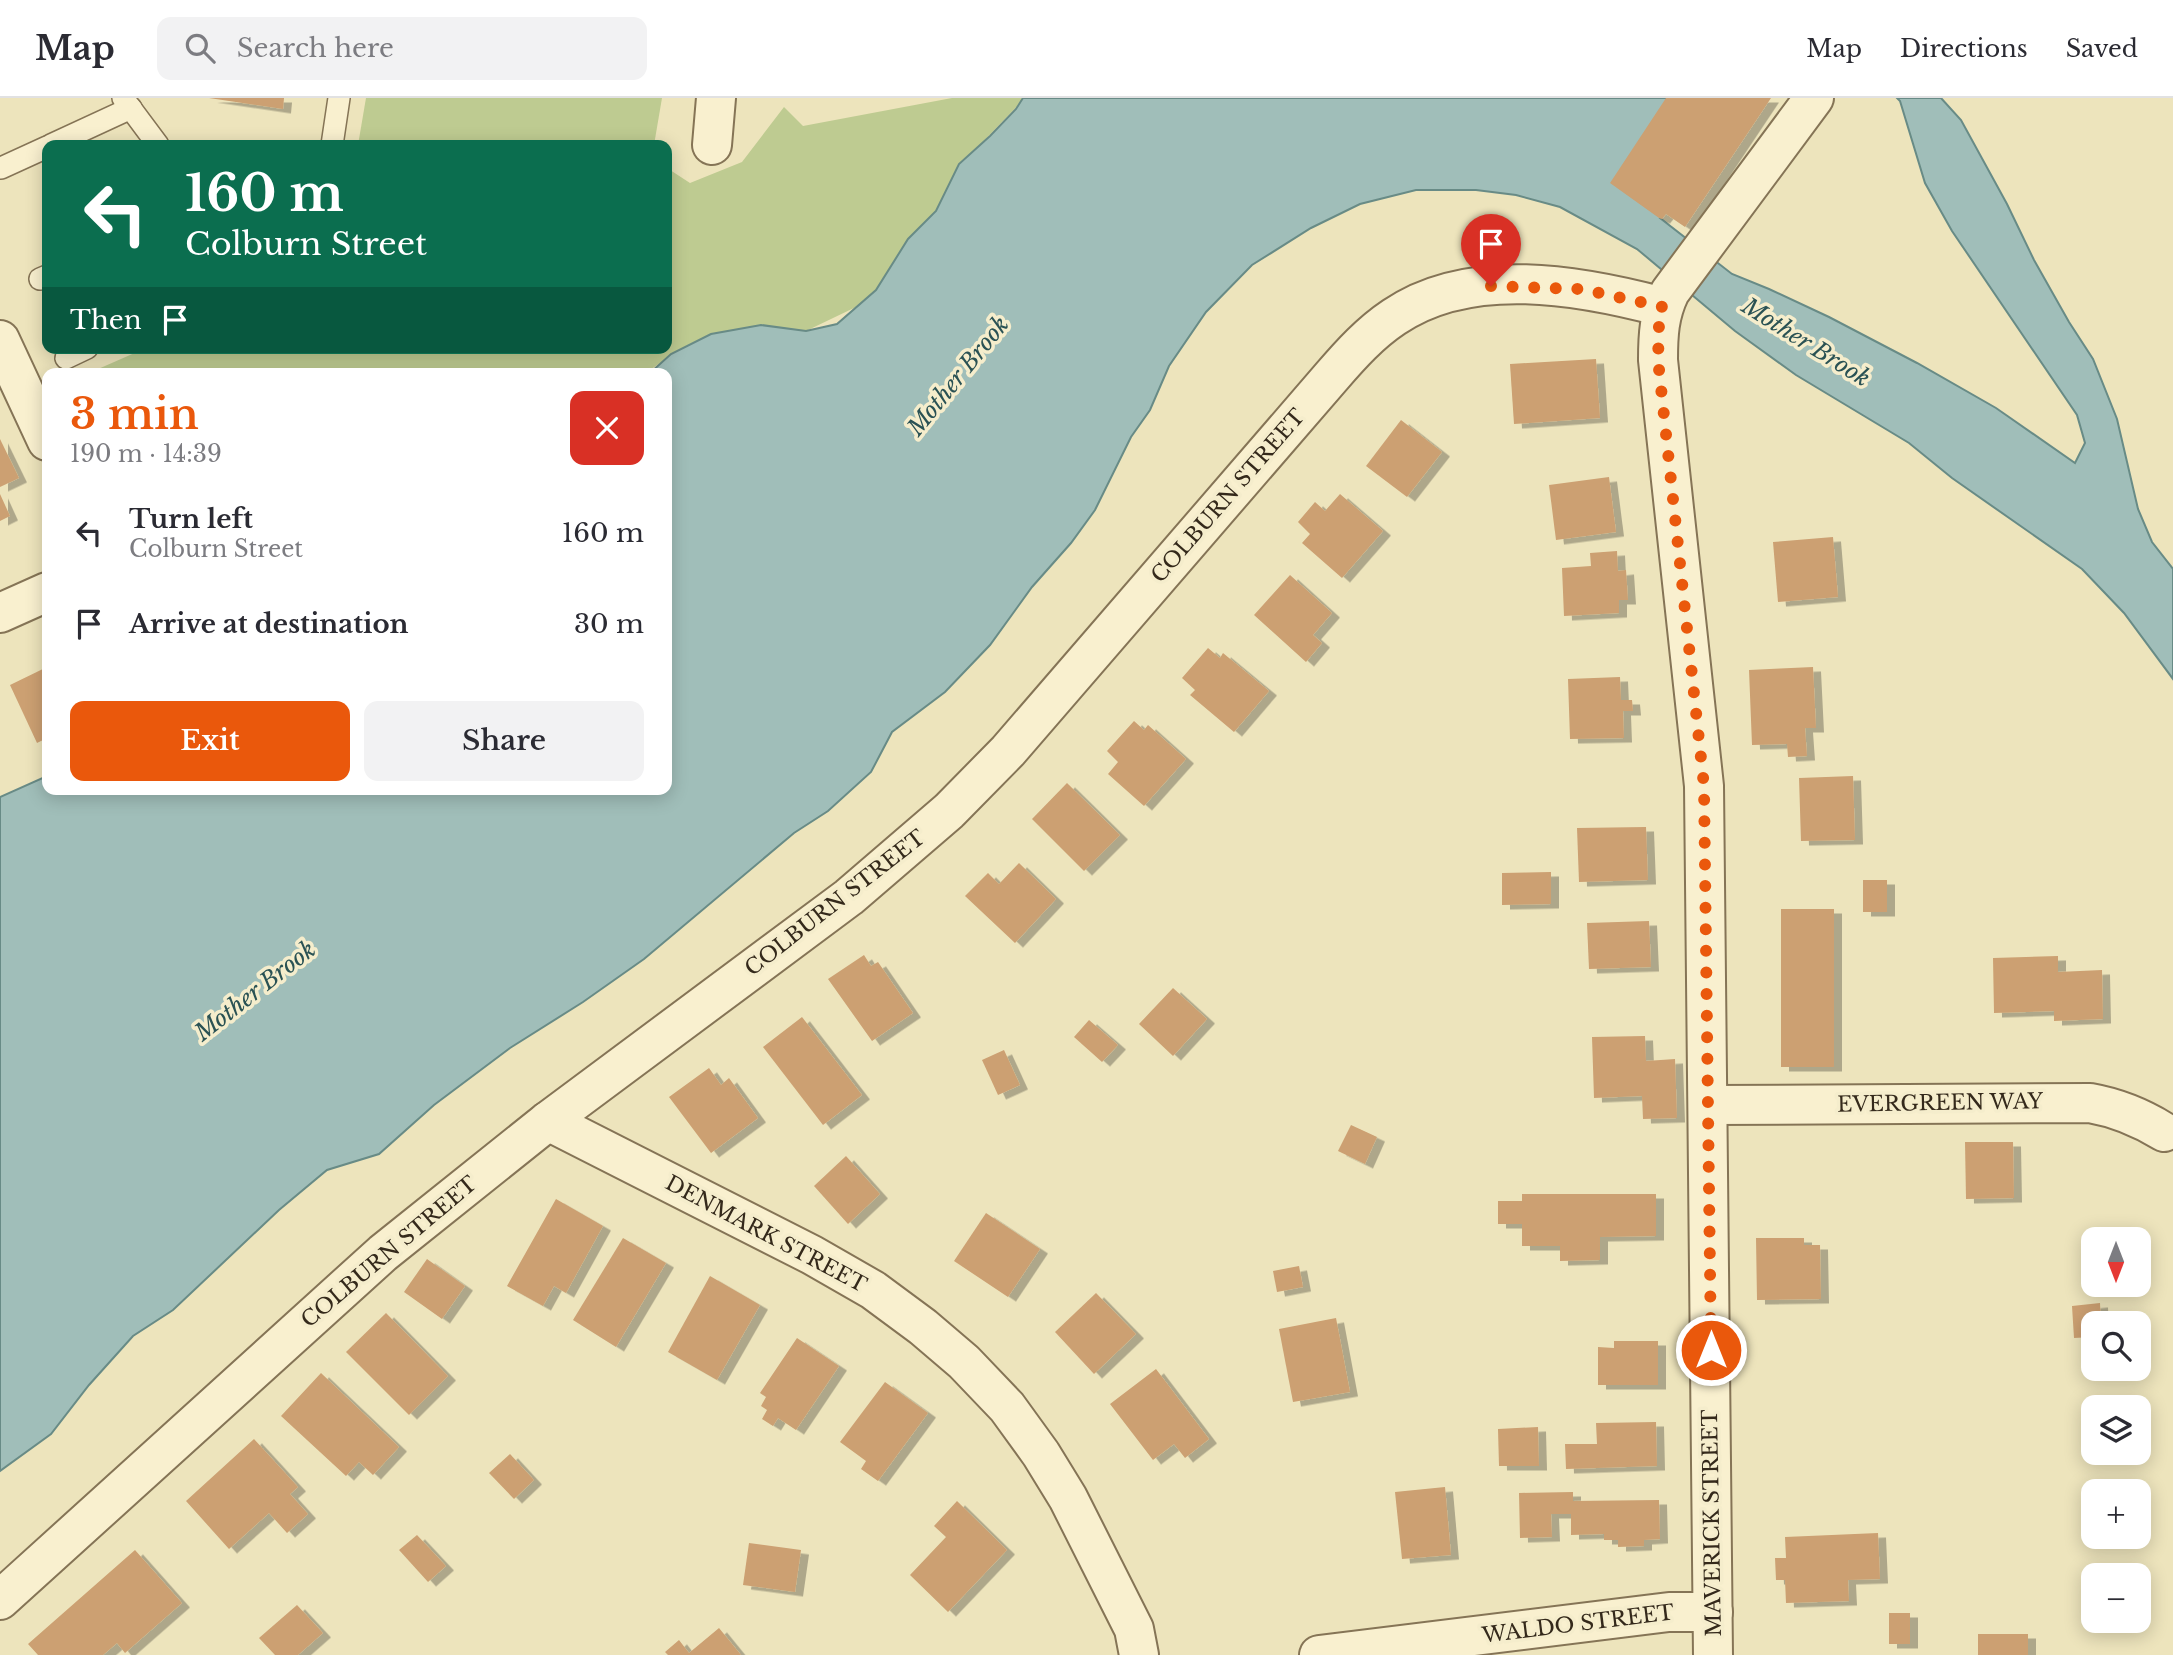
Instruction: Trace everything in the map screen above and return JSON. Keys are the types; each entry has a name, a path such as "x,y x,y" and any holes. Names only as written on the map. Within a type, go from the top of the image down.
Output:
{"street":[{"path":"712,145 716,98"},
{"name":"MAVERICK STREET","path":"1713,1655 1704,786 1658,360 1659,324 1667,300 1814,98"},
{"name":"COLBURN STREET","path":"0,1600 383,1253 548,1121 849,897 949,811 1008,751 1353,352 1394,317 1416,304 1438,296 1491,286 1581,289 1667,300"},
{"path":"0,340 42,430"},
{"path":"0,613 42,594"},
{"name":"EVERGREEN WAY","path":"1709,1105 2090,1102 2138,1116 2164,1132"},
{"name":"DENMARK STREET","path":"548,1121 813,1255 863,1284 923,1327 964,1363 1007,1407 1055,1476 1134,1629 1139,1655"},
{"name":"WALDO STREET","path":"1319,1655 1669,1612 1713,1612"}],"lane":[{"path":"333,140 339,98"},
{"path":"60,140 127,103 154,140"},
{"path":"1,168 42,149"},
{"path":"65,358 74,354"}],"green space":[{"path":"366,98 662,98 655,140 359,140"},
{"path":"952,98 1025,98 975,150 906,268 856,307 806,331 664,360 653,368 100,368 132,354 672,354 672,171 690,183 742,162 784,107 803,126"}],"water":[{"name":"Mother Brook","path":"1023,98 1741,98 1660,218 1732,274 1829,317 1917,363 1996,408 2075,463 2085,443 2077,415 1952,231 1925,183 1897,98 1941,98 1961,120 2034,260 2093,359 2117,419 2138,509 2152,542 2173,569 2173,679 2124,613 2082,569 1952,478 1909,443 1796,375 1735,331 1637,249 1560,207 1516,195 1476,190 1416,190 1360,204 1311,228 1252,265 1206,312 1169,366 1150,410 1131,437 1095,510 1071,543 1032,587 990,645 945,692 892,732 871,772 828,811 794,833 644,959 510,1048 434,1105 379,1154 327,1170 279,1210 173,1310 133,1336 89,1385 51,1434 0,1471 0,797 42,778 42,795 672,795 672,368 656,368 671,354 711,334 761,325 806,331 837,324 876,290 908,239 936,211 959,164 1016,109"}],"building":[{"path":"209,98 284,98 283,109"},
{"path":"1666,98 1771,98 1685,227 1666,214 1662,219 1659,218 1610,183"},
{"path":"1596,359 1600,418 1514,424 1510,364"},
{"path":"1401,420 1442,452 1407,497 1366,466"},
{"path":"0,439 19,478 0,487"},
{"path":"1609,477 1616,532 1556,540 1549,485"},
{"path":"0,494 10,516 0,521"},
{"path":"1340,494 1383,531 1342,578 1302,543 1310,534 1298,522 1315,502 1325,511"},
{"path":"1833,537 1838,597 1778,602 1773,542"},
{"path":"1617,551 1618,571 1626,570 1628,600 1619,600 1619,613 1564,616 1562,568 1591,566 1590,553"},
{"path":"1290,575 1332,613 1313,635 1322,643 1306,662 1254,615"},
{"path":"1208,648 1220,658 1223,653 1269,691 1234,732 1190,695 1195,690 1182,678"},
{"path":"1813,667 1816,728 1805,728 1807,756 1788,757 1787,744 1752,745 1749,670"},
{"path":"42,669 42,740 37,743 10,685"},
{"path":"1620,677 1621,700 1632,700 1633,711 1623,711 1624,738 1570,739 1568,679"},
{"path":"1134,721 1144,730 1148,725 1186,759 1144,806 1108,774 1118,762 1107,751"},
{"path":"1853,776 1855,840 1801,841 1799,778"},
{"path":"1067,783 1120,835 1084,871 1032,819"},
{"path":"1646,827 1648,880 1579,882 1577,828"},
{"path":"1019,863 1056,899 1015,943 965,896 988,873 999,884"},
{"path":"1551,872 1551,904 1502,905 1502,873"},
{"path":"1863,880 1887,880 1887,912 1863,912"},
{"path":"1781,909 1834,909 1834,1067 1781,1067"},
{"path":"1649,921 1651,967 1589,969 1587,923"},
{"path":"864,955 871,966 878,962 913,1013 872,1041 828,979"},
{"path":"2058,956 2058,972 2102,970 2103,1019 2054,1021 2054,1011 1994,1013 1993,958"},
{"path":"1173,988 1207,1019 1173,1056 1139,1024"},
{"path":"802,1017 862,1095 823,1125 763,1047"},
{"path":"1089,1020 1118,1045 1102,1062 1074,1037"},
{"path":"1645,1036 1646,1061 1675,1059 1677,1118 1643,1119 1642,1096 1594,1098 1592,1037"},
{"path":"1004,1050 1020,1085 998,1095 982,1060"},
{"path":"709,1068 721,1085 729,1078 758,1118 711,1153 669,1097"},
{"path":"1351,1125 1377,1137 1365,1164 1338,1151"},
{"path":"1965,1142 2013,1142 2014,1198 1966,1199"},
{"path":"846,1156 880,1194 848,1224 814,1186"},
{"path":"1522,1194 1656,1194 1656,1236 1600,1237 1600,1260 1560,1261 1560,1246 1522,1246 1522,1224 1498,1224 1498,1201 1522,1201"},
{"path":"556,1199 603,1226 566,1293 554,1286 543,1306 507,1286"},
{"path":"986,1213 1040,1249 1008,1297 954,1261"},
{"path":"623,1238 666,1263 616,1347 573,1320"},
{"path":"1756,1238 1804,1238 1804,1245 1820,1245 1821,1299 1757,1300"},
{"path":"427,1259 465,1286 442,1319 404,1292"},
{"path":"1299,1266 1303,1287 1277,1292 1273,1271"},
{"path":"710,1276 760,1305 717,1380 668,1352"},
{"path":"1096,1293 1136,1334 1094,1374 1055,1332"},
{"path":"2100,1303 2100,1311 2081,1311 2081,1338 2074,1338 2072,1306"},
{"path":"386,1313 448,1376 409,1415 346,1352"},
{"path":"1336,1318 1350,1392 1293,1402 1279,1329"},
{"path":"797,1338 839,1366 796,1430 778,1418 773,1426 762,1419 767,1410 761,1406 766,1397 760,1393"},
{"path":"1614,1341 1658,1341 1658,1385 1598,1385 1598,1347 1614,1348"},
{"path":"1156,1369 1209,1439 1185,1458 1174,1444 1153,1460 1110,1404"},
{"path":"321,1373 399,1447 373,1475 359,1462 346,1476 281,1416"},
{"path":"885,1382 928,1413 878,1481 861,1469 866,1461 840,1442"},
{"path":"1656,1422 1657,1466 1566,1469 1565,1444 1597,1444 1596,1423"},
{"path":"1538,1427 1539,1466 1499,1466 1498,1429"},
{"path":"254,1439 298,1487 290,1494 308,1514 287,1533 269,1513 229,1549 186,1501"},
{"path":"510,1454 534,1480 514,1499 489,1473"},
{"path":"1445,1487 1451,1555 1402,1559 1395,1492"},
{"path":"1573,1492 1573,1501 1659,1500 1660,1539 1644,1540 1644,1546 1618,1547 1618,1540 1604,1540 1604,1534 1571,1535 1571,1514 1551,1514 1552,1537 1520,1538 1519,1493"},
{"path":"957,1501 1007,1550 948,1612 910,1575 946,1537 934,1526"},
{"path":"1878,1533 1880,1579 1848,1580 1849,1601 1786,1603 1785,1580 1776,1580 1775,1558 1786,1558 1785,1537"},
{"path":"417,1535 446,1566 428,1582 399,1550"},
{"path":"749,1543 801,1550 795,1592 743,1585"},
{"path":"135,1550 182,1603 125,1653 117,1643 103,1655 38,1655 28,1644"},
{"path":"297,1605 323,1633 298,1655 275,1655 259,1638"},
{"path":"1889,1613 1910,1613 1910,1644 1889,1644"},
{"path":"719,1628 741,1655 668,1655 665,1652 679,1640 689,1653"},
{"path":"1978,1634 2028,1634 2028,1655 1978,1655"}],"route":[{"path":"1491,286 1581,289 1663,307 1659,324 1658,360 1702,747 1704,786 1711,1350"}]}
